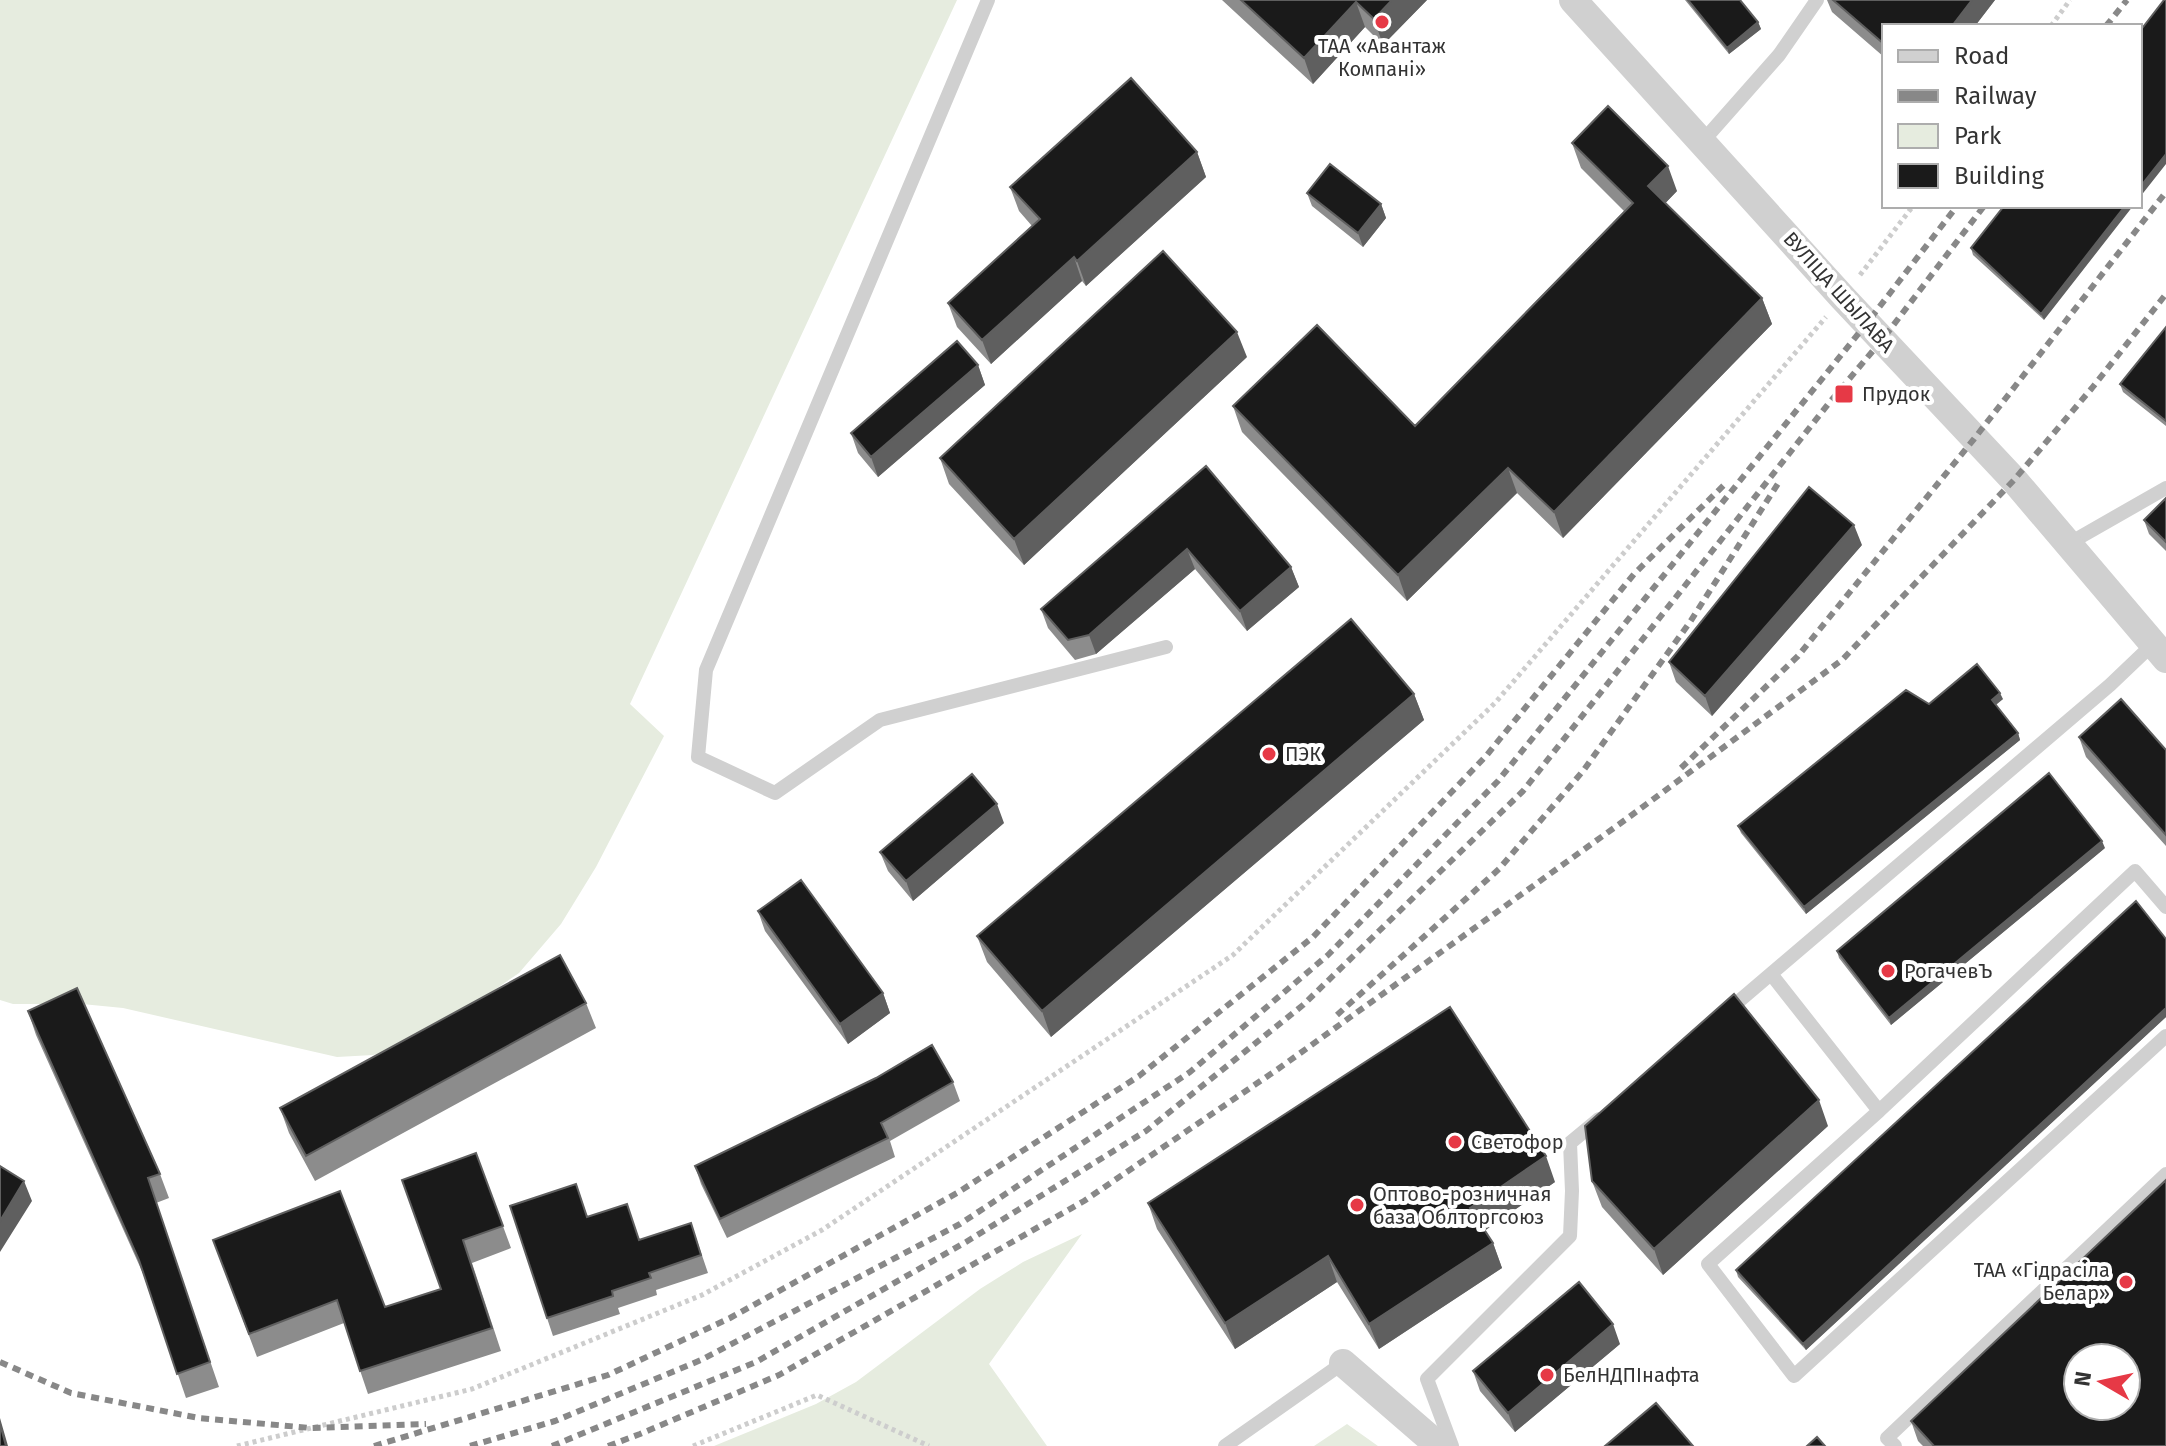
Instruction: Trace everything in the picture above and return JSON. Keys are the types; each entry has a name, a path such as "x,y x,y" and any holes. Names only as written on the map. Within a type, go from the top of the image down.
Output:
{"street":[{"name":"ВУЛІЦА ШЫЛАВА","path":"1573,0 1843,298 2014,480 2160,652"},
{"path":"1343,1363 1439,1446"}],"lane":[{"path":"988,0 706,670 698,757 775,793 880,720 1166,647"},
{"path":"1703,141 1779,55 1817,0"},
{"path":"2068,544 2166,488"},
{"path":"1712,1024 2110,685 2160,652"},
{"path":"2166,907 2135,871 1879,1111 1708,1264 1794,1376 2166,1036"},
{"path":"1771,974 1879,1111"},
{"path":"1452,1446 1427,1379 1570,1236 1570,1143 1606,1113"},
{"path":"1895,1446 1887,1438 2166,1174"},
{"path":"1225,1446 1343,1363"}],"path":[{"path":"2052,24 2070,0"},
{"path":"237,1446 472,1389 702,1295 822,1230 1233,955 1495,703 1843,298 1911,208"},
{"path":"693,1446 817,1395 929,1446"}],"green space":[{"path":"0,0 957,0 630,704 664,736 596,867 561,924 519,973 445,1024 406,1046 373,1055 337,1057 123,1008 82,1004 13,1004 0,1000"},
{"path":"1082,1234 989,1364 1047,1446 714,1446 816,1404 856,1382 980,1289 1023,1262"},
{"path":"1347,1424 1378,1446 1314,1446"}],"building":[{"path":"1241,0 1392,0 1374,19 1356,2 1304,58"},
{"path":"1688,0 1740,0 1758,22 1727,48"},
{"path":"1833,0 1972,0 1954,24 1882,24 1882,42"},
{"path":"2166,0 2166,154 2142,184 2142,28"},
{"path":"1131,78 1197,152 1077,261 1074,257 982,340 948,303 1040,219 1010,187"},
{"path":"1608,106 1668,166 1648,186 1762,298 1554,512 1508,468 1398,575 1233,406 1317,325 1415,426 1633,203 1572,143"},
{"path":"1330,164 1381,204 1358,233 1307,193"},
{"path":"2002,208 2123,208 2041,314 1971,248"},
{"path":"1163,251 1237,332 1014,539 940,458"},
{"path":"2166,327 2166,421 2120,384"},
{"path":"957,341 978,365 871,457 851,433"},
{"path":"1206,466 1291,567 1240,611 1187,549 1089,635 1068,640 1041,609"},
{"path":"1809,487 1854,525 1705,696 1669,662"},
{"path":"2166,498 2166,542 2144,520"},
{"path":"1351,619 1414,694 1042,1011 977,936"},
{"path":"1977,664 2000,693 1992,700 2018,733 1804,907 1738,826 1906,690 1929,704"},
{"path":"2121,699 2166,750 2166,835 2079,737"},
{"path":"2049,773 2102,841 1889,1018 1837,951"},
{"path":"972,774 997,804 906,881 880,852"},
{"path":"801,880 883,993 840,1024 758,911"},
{"path":"2136,901 2166,939 2166,1008 1803,1344 1736,1270"},
{"path":"560,955 586,1003 306,1156 280,1108"},
{"path":"77,988 160,1174 148,1178 210,1362 177,1374 139,1260 28,1011"},
{"path":"1734,994 1819,1100 1654,1249 1592,1181 1585,1126"},
{"name":"Оптово-розничная база Облторгсоюз","path":"1450,1007 1546,1156 1470,1208 1493,1243 1369,1324 1328,1256 1225,1323 1148,1203"},
{"path":"932,1045 953,1082 881,1123 888,1138 720,1219 695,1166 876,1078"},
{"path":"476,1153 503,1226 463,1240 492,1328 360,1371 337,1300 249,1334 213,1240 340,1191 385,1307 441,1289 402,1180"},
{"path":"0,1166 24,1181 0,1221"},
{"name":"ТАА «Гідрасіла Белар»","path":"2166,1180 2166,1446 1934,1446 1911,1421"},
{"path":"576,1184 587,1217 627,1204 639,1240 691,1223 701,1255 649,1273 651,1278 612,1291 613,1296 547,1318 510,1206"},
{"path":"1579,1282 1613,1324 1508,1413 1473,1371"},
{"path":"1656,1403 1693,1446 1605,1446"},
{"path":"0,1424 6,1446 0,1446"},
{"path":"1817,1437 1825,1446 1807,1446"}],"railway":[{"path":"2108,24 2127,0"},
{"path":"1681,768 1798,656 1974,439 2166,192"},
{"path":"470,1446 555,1421 701,1360 960,1224 1190,1072 1328,955 1498,781 1867,323 1955,208"},
{"path":"552,1446 756,1362 966,1242 1146,1131 1303,1005 1523,791 1882,340 1982,208"},
{"path":"608,1446 779,1375 1084,1201 1278,1069 1842,660 2014,480 2166,294"},
{"path":"1337,1015 1499,869 1583,771 1690,622 1779,482"},
{"path":"374,1446 608,1375 730,1318 957,1193 1139,1076 1313,937 1486,756 1634,574 1726,483"},
{"path":"0,1362 71,1393 199,1418 311,1428 426,1424"}],"place":[{"name":"ТАА «Авантаж Компані»","path":"1382,22"},
{"name":"Прудок","path":"1844,394"},
{"name":"ПЭК","path":"1269,754"},
{"name":"РогачевЪ","path":"1888,971"},
{"name":"Светофор","path":"1455,1142"},
{"name":"Оптово-розничная база Облторгсоюз","path":"1357,1205"},
{"name":"ТАА «Гідрасіла Белар»","path":"2126,1282"},
{"name":"БелНДПІнафта","path":"1547,1375"}]}
